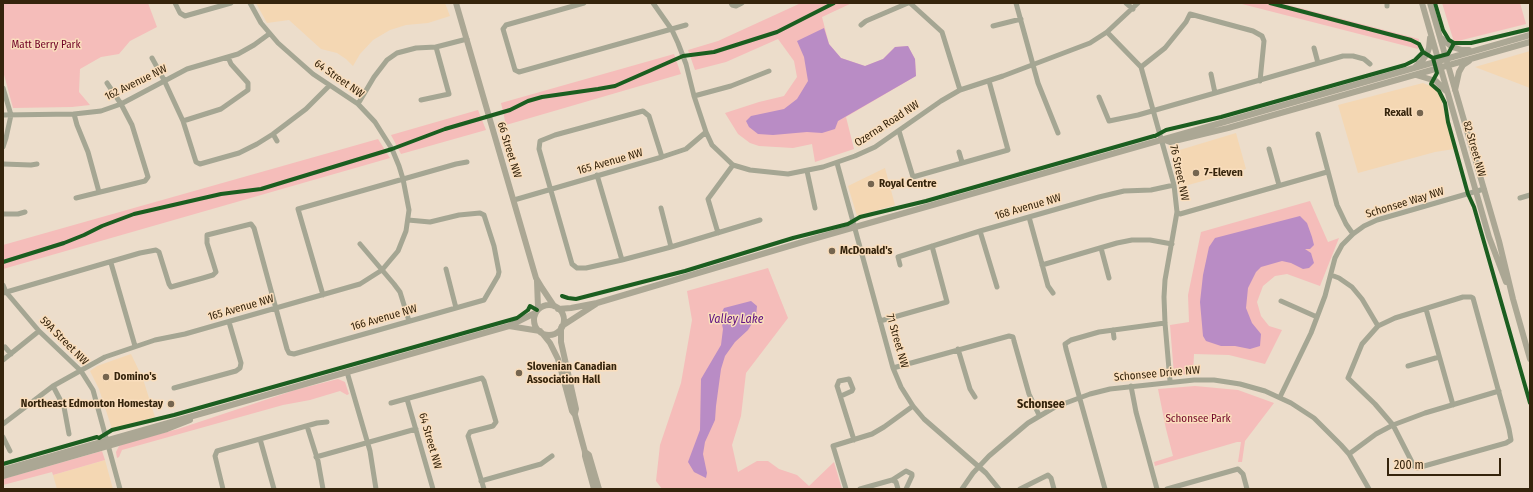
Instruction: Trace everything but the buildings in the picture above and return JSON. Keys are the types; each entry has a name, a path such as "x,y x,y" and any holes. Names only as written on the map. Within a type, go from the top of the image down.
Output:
{"main road":[{"name":"66 Street NW","path":"456,3 537,280 537,311"},
{"name":"82 Street NW","path":"1422,3 1489,237 1513,299"},
{"name":"82 Street NW","path":"1430,3 1484,189 1530,358"},
{"path":"1414,68 1427,54 1431,32"},
{"path":"1336,94 1414,68 1530,35"},
{"path":"1440,37 1452,47 1462,50 1487,47"},
{"path":"3,476 225,407 509,326 547,305 556,308 571,308 597,304 855,227 1162,139 1414,75 1530,42"},
{"path":"1455,92 1458,76 1463,65 1476,57"},
{"path":"1414,75 1436,81 1448,94"},
{"name":"66 Street NW","path":"537,280 556,308"},
{"path":"509,326 552,334 597,304"},
{"path":"556,308 563,318 561,342 576,409 575,413"},
{"path":"537,311 535,324 550,343 558,359 572,410 575,413 586,452 589,455 599,489"},
{"path":"3,470 108,443"},
{"path":"586,452 584,456 594,489"}],"street":[{"path":"175,3 182,16 231,3"},
{"name":"64 Street NW","path":"250,3 255,14 269,34 302,65 329,86 358,104 375,122 392,150 399,166 408,200 408,220 402,243 398,251"},
{"path":"584,3 506,25 504,29 515,70 519,72 686,25"},
{"name":"Ozerna Road NW","path":"653,3 672,30 686,64 694,96 712,145 733,165 750,170 788,174 807,171 837,163 855,156 899,131 941,100 960,90 1033,65 1090,43 1107,32 1138,3"},
{"path":"732,4 736,6 742,3"},
{"path":"861,25 866,21 909,3 942,32 960,90"},
{"path":"1016,3 1038,83 1058,133"},
{"path":"1126,3 1133,9"},
{"path":"1141,67 1165,48 1186,22 1190,14 1253,31 1262,36 1264,41 1260,81"},
{"path":"993,26 1021,19"},
{"name":"76 Street NW","path":"1107,32 1141,67 1174,185 1177,212 1165,280 1164,297 1164,323 1170,381"},
{"name":"162 Avenue NW","path":"3,115 74,114 101,111 121,104 187,69 246,50 269,34"},
{"path":"358,104 374,77 387,60 397,53 416,48 436,47 467,39"},
{"path":"420,100 449,94 436,47"},
{"path":"1314,48 1318,63"},
{"path":"1099,97 1109,121 1260,81 1350,55 1364,59 1370,64"},
{"path":"183,121 221,109 247,92 249,87 247,81 231,64 228,57"},
{"path":"152,58 183,121 197,164 202,164 239,153 273,134 306,109 329,86"},
{"path":"694,96 731,86 769,71"},
{"path":"1211,74 1215,93"},
{"path":"899,131 913,177 1008,150 988,81"},
{"path":"76,198 147,180 148,177 132,125 121,104 107,83"},
{"path":"3,88 10,115 3,147"},
{"path":"662,157 649,116 643,111 555,135 540,141 539,149 572,264 577,268 586,268 622,260 760,220"},
{"path":"74,114 88,152 99,192"},
{"name":"165 Avenue NW","path":"514,200 686,149 706,132"},
{"path":"273,134 277,141"},
{"path":"1318,134 1337,205 1346,224 1353,234"},
{"path":"1269,148 1279,185"},
{"path":"959,152 962,162"},
{"path":"323,295 298,209 467,162"},
{"name":"71 Street NW","path":"837,163 893,368 901,387 913,406 930,424 978,467 999,489"},
{"path":"3,164 37,164"},
{"path":"718,233 708,199 733,165"},
{"path":"807,171 815,208"},
{"path":"1177,212 1180,214 1327,172"},
{"path":"597,176 622,260"},
{"name":"168 Avenue NW","path":"900,265 898,257 980,231 1124,191 1151,190 1174,185"},
{"name":"Schonsee Way NW","path":"1280,397 1306,345 1317,317 1339,250 1353,234 1364,226 1377,220 1484,189"},
{"path":"1520,198 1530,195"},
{"path":"661,208 671,247"},
{"path":"3,214 18,214 26,212"},
{"name":"166 Avenue NW","path":"275,308 289,353 294,354 484,300 498,276 486,218 482,214 459,215 430,222 408,220"},
{"path":"1029,217 1048,286 1053,294"},
{"path":"5,293 111,263 140,253 156,250 159,252 168,284 171,287 213,275 216,272 207,243 207,235 251,224 254,228 275,308"},
{"path":"980,231 996,287"},
{"path":"1042,265 1117,243 1140,239 1172,244"},
{"path":"360,244 400,292 409,322"},
{"path":"880,322 948,302 932,246"},
{"path":"1101,248 1109,278"},
{"name":"165 Avenue NW","path":"81,371 105,357 154,340 229,322 360,284 382,270 398,251"},
{"path":"111,263 135,346"},
{"path":"446,269 456,308"},
{"path":"1331,275 1339,278 1352,287 1362,299 1378,326"},
{"name":"59A Street NW","path":"3,285 5,293 38,331 81,371 94,390 120,489"},
{"path":"1471,296 1473,298 1510,429 1511,440 1499,445 1416,468 1393,425 1375,404 1348,378 1362,344 1378,326 1395,318 1426,309 1471,296"},
{"path":"1281,301 1317,317"},
{"path":"1426,309 1453,405"},
{"path":"174,388 236,371 240,368 241,363 229,322"},
{"path":"1105,489 1066,349 1066,344 1071,340 1113,330 1164,323"},
{"path":"1113,330 1114,338"},
{"path":"3,360 38,331"},
{"path":"893,368 1009,336 1012,337 1029,394 1039,415"},
{"path":"5,347 10,354"},
{"path":"958,349 970,389 975,397"},
{"path":"1408,366 1439,357"},
{"path":"3,424 53,386 81,371"},
{"path":"347,372 367,443 374,472 376,489"},
{"path":"391,403 482,378 495,423 493,426 472,432 469,434 469,438 484,489"},
{"name":"Schonsee Drive NW","path":"962,489 978,467 1039,415 1079,397 1104,390 1170,381 1194,380 1226,382 1252,387 1280,397 1314,418 1349,454 1369,489"},
{"path":"53,386 64,407 69,434"},
{"path":"1131,386 1136,412 1157,489"},
{"path":"1349,454 1376,434 1393,425 1425,413 1499,391"},
{"path":"841,396 854,440"},
{"name":"64 Street NW","path":"407,398 433,489"},
{"path":"846,489 834,446 872,434 913,406"},
{"path":"224,489 215,456 217,451 307,426 327,422"},
{"path":"307,426 323,489"},
{"path":"316,457 416,429"},
{"path":"3,437 10,451"},
{"path":"260,439 274,489"},
{"path":"481,481 541,464 552,456"},
{"path":"1167,489 1236,469 1240,470 1243,474 1248,489"},
{"path":"860,489 892,480 904,471 909,472 912,476 906,489"},
{"path":"1020,489 1045,475 1050,476 1054,489"},
{"path":"892,480 896,482 898,489"}],"shaded area":[{"path":"256,3 445,3 450,16 428,23 406,25 390,30 373,40 360,54 353,66 337,53 321,49 289,20 267,23"},
{"path":"1530,51 1530,88 1475,67"},
{"path":"1423,83 1433,87 1440,95 1454,149 1435,152 1358,173 1338,105"},
{"path":"1236,133 1246,169 1181,187 1173,152"},
{"path":"885,168 895,205 857,216 848,186"},
{"path":"131,354 143,379 155,417 112,429 99,389 90,371 97,366"},
{"path":"105,460 113,489 57,489 53,475"}],"green space":[{"name":"Matt Berry Park","path":"3,3 148,3 157,27 130,41 119,54 101,57 80,69 79,92 90,105 72,107 13,108 3,71"},
{"path":"801,3 852,3 822,17 829,44 841,58 865,66 883,59 895,47 908,46 915,59 916,76 846,117 854,149 815,162 812,144 793,148 759,146 750,143 738,134 725,113 784,96 797,77 794,61 778,39 726,62 695,70 688,50 718,41"},
{"path":"1238,3 1281,3 1419,39 1418,49"},
{"path":"1442,3 1520,3 1526,24 1454,42"},
{"path":"674,54 681,74 506,125 501,103"},
{"path":"478,110 486,130 401,154 391,135"},
{"path":"378,139 390,158 3,269 3,245"},
{"path":"1310,201 1328,242 1339,238 1320,286 1287,274 1275,276 1263,286 1257,302 1261,316 1269,326 1282,330 1265,364 1229,355 1194,354 1193,374 1174,375 1170,325 1189,322 1188,295 1201,232"},
{"path":"768,268 788,318 746,373 741,416 732,445 738,472 757,461 768,461 779,469 797,475 809,486 834,462 842,489 662,489 656,481 660,445 681,383 692,320 687,291"},
{"path":"338,379 345,382 349,394 347,395 340,391 310,400 283,405 122,450 117,458 116,452 119,446 126,443 178,429 295,390"},
{"name":"Schonsee Park","path":"1195,386 1238,390 1274,403 1245,441 1242,462 1238,462 1241,442 1237,442 1155,466 1154,462 1173,456 1158,389"},
{"path":"102,451 105,460 53,475 52,472 3,485 3,479"}],"water":[{"path":"824,28 829,44 841,58 865,66 883,59 895,47 908,46 915,59 916,76 838,121 835,129 822,133 807,132 773,135 758,134 749,127 746,121 751,116 784,109 797,99 808,81 804,57 797,41"},
{"path":"1300,216 1307,223 1312,237 1314,245 1310,249 1305,249 1311,253 1314,263 1309,268 1303,269 1291,263 1282,261 1261,267 1256,272 1248,288 1246,308 1252,323 1261,334 1260,346 1250,349 1235,346 1221,346 1206,341 1203,336 1200,302 1203,275 1209,247 1215,238"},
{"name":"Valley Lake","path":"751,301 757,306 756,317 748,330 735,342 725,356 721,369 715,420 705,442 703,454 707,473 706,478 694,472 688,462 700,430 701,379 721,345 723,329 720,316 724,308"}],"cycle path":[{"path":"3,262 64,243 134,214 221,194 261,189 392,149 445,129 510,110 528,101 542,97 615,86 683,56 714,52 777,32 834,3"},
{"path":"1270,3 1411,40 1419,44 1423,52 1433,58 1448,54 1454,43"},
{"path":"1435,3 1443,30 1449,40 1454,43 1471,43 1530,29"},
{"path":"562,296 576,299 685,271 793,238 848,224 860,217 926,201 1155,136 1166,130 1221,117 1405,65 1415,60 1423,52"},
{"path":"1433,58 1437,73 1431,84 1439,91 1445,103 1448,122 1468,194 1474,207 1530,403"},
{"path":"3,464 97,437 99,438 112,430 174,415 517,318 528,310 530,306 537,310"}],"place":[{"name":"Rexall","path":"1420,113"},
{"name":"7-Eleven","path":"1196,173"},
{"name":"Royal Centre","path":"871,184"},
{"name":"McDonald's","path":"832,251"},
{"name":"Slovenian Canadian Association Hall","path":"519,373"},
{"name":"Domino's","path":"106,377"},
{"name":"Northeast Edmonton Homestay","path":"171,404"}],"district":[{"name":"Schonsee","path":"1041,405"}]}
